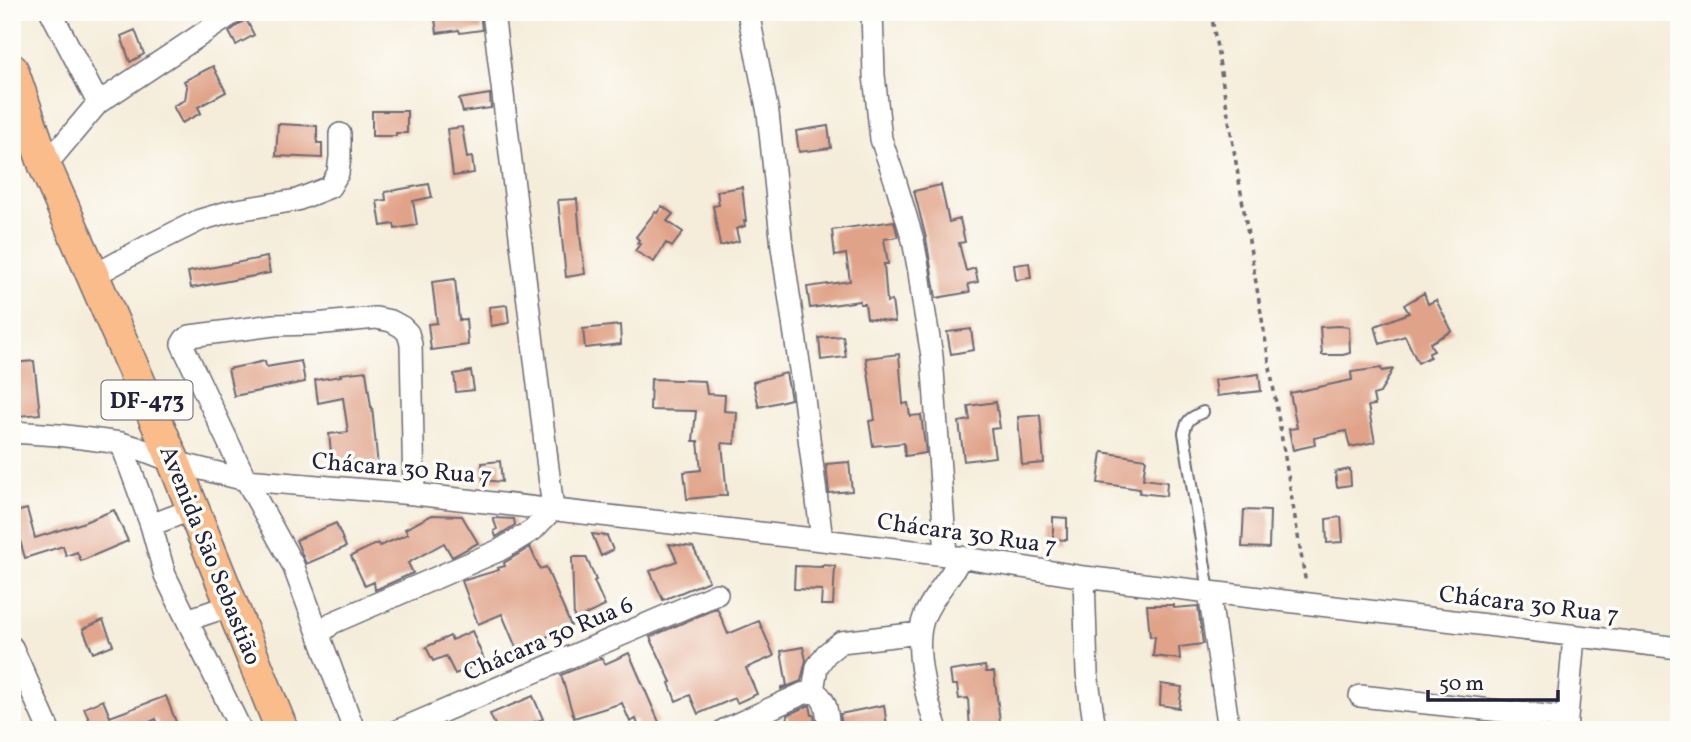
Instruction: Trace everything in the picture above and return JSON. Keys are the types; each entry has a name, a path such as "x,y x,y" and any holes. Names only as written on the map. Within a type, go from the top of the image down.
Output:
{"main road":[{"name":"Avenida São Sebastião","path":"12,70 46,166 174,462 282,730"}],"street":[{"path":"51,12 98,103"},
{"path":"46,166 98,103 235,12"},
{"path":"320,635 332,623 500,550 533,530 554,509 493,12"},
{"path":"748,12 768,113 782,247 822,540"},
{"path":"872,12 874,75 881,139 913,240 919,272 932,356 953,556 954,572 924,617 920,633 921,676 936,728"},
{"path":"93,276 200,220 231,211 297,200 330,187 338,173 340,134"},
{"path":"355,730 293,565 246,480 182,344 185,339 190,336 274,325 376,318 402,327 408,333 411,344 414,494"},
{"name":"Chácara 30 Rua 7","path":"12,432 121,443 174,462 246,480 414,494 822,540 953,556 1084,577 1679,648"},
{"path":"121,443 151,525 165,575 235,728"},
{"path":"151,525 193,509"},
{"path":"1084,577 1087,673 1095,730"},
{"path":"1209,592 1229,730"},
{"name":"Chácara 30 Rua 6","path":"398,730 717,594"},
{"path":"187,620 232,605"},
{"path":"813,691 817,667 826,654 841,642 920,633"},
{"path":"1360,696 1566,724 1574,636"},
{"path":"12,646 50,730"},
{"path":"724,730 756,724 802,694 813,691 824,699 829,730"}],"lane":[{"path":"1203,412 1186,422 1184,433 1209,592"}],"path":[{"path":"1210,12 1309,604"}],"building":[{"path":"434,12 480,12 482,30 437,33"},
{"path":"246,19 254,35 236,45 229,32"},
{"path":"135,30 144,54 130,62 121,36"},
{"path":"213,66 226,92 198,107 201,113 182,123 173,106 185,100 187,87 184,81"},
{"path":"490,94 491,108 463,112 459,99"},
{"path":"372,111 407,111 407,133 372,136"},
{"path":"278,124 317,126 317,143 322,143 322,158 276,156"},
{"path":"828,126 831,148 799,152 796,131"},
{"path":"462,127 467,158 472,157 474,173 453,176 447,129"},
{"path":"429,184 432,197 413,201 417,225 395,229 394,224 381,226 377,201 386,200 385,192"},
{"path":"941,185 949,222 960,219 965,242 959,243 966,271 975,268 978,282 968,284 970,292 936,298 926,238 914,191"},
{"path":"742,187 745,226 736,229 739,241 720,246 713,206 719,205 717,191"},
{"path":"577,199 585,274 566,277 558,200"},
{"path":"662,206 673,214 667,221 683,232 672,247 666,243 654,262 635,251 640,244 637,243 639,240 636,237"},
{"path":"894,221 898,237 884,239 888,264 884,264 887,302 892,301 895,322 867,318 865,304 860,304 860,301 810,308 807,287 850,281 846,254 835,256 832,230"},
{"path":"267,257 270,273 191,288 188,272"},
{"path":"1029,263 1031,278 1016,280 1014,265"},
{"path":"455,279 459,320 466,319 468,345 431,350 428,324 437,323 432,282"},
{"path":"1424,293 1428,304 1436,300 1452,331 1430,343 1434,351 1429,353 1430,357 1418,363 1405,336 1380,344 1375,326 1409,313 1404,305"},
{"path":"507,305 509,323 491,326 489,307"},
{"path":"620,325 621,344 585,348 583,329"},
{"path":"1320,327 1349,327 1350,353 1322,355"},
{"path":"971,329 974,350 951,354 947,332"},
{"path":"843,336 846,357 821,360 819,338"},
{"path":"899,354 903,404 908,403 910,416 921,415 926,453 905,456 904,443 873,446 869,421 875,420 866,358"},
{"path":"34,361 40,414 18,416 15,385 12,385 12,363"},
{"path":"265,361 266,367 301,361 305,382 234,396 228,369"},
{"path":"1381,368 1382,371 1393,369 1380,393 1373,395 1375,405 1368,406 1375,442 1350,447 1346,431 1314,438 1315,445 1293,450 1289,429 1297,428 1290,393 1352,380 1351,372"},
{"path":"366,371 378,466 332,461 329,434 348,432 343,398 318,403 315,380"},
{"path":"471,371 474,390 456,392 454,374"},
{"path":"786,373 791,399 759,407 753,382"},
{"path":"1259,374 1261,391 1217,396 1215,380"},
{"path":"651,379 705,381 707,394 725,395 724,411 737,412 735,444 722,443 727,495 687,499 684,472 701,470 698,441 693,441 696,411 650,410"},
{"path":"996,402 1000,428 991,429 995,457 964,461 959,422 970,420 968,406"},
{"path":"1040,415 1044,463 1022,465 1018,417"},
{"path":"1102,452 1146,459 1143,479 1167,482 1166,496 1139,493 1140,489 1098,483"},
{"path":"500,461 502,482 483,480 482,463"},
{"path":"849,462 852,491 829,493 826,464"},
{"path":"1350,469 1351,485 1337,487 1335,472"},
{"path":"27,509 35,538 114,510 128,541 81,561 77,552 66,556 63,546 25,558 12,513"},
{"path":"1244,510 1270,511 1269,548 1242,547"},
{"path":"432,515 462,516 478,543 452,557 444,543 408,563 413,573 375,590 374,582 365,586 351,556 378,543 380,546 408,534 405,529"},
{"path":"1053,517 1067,518 1067,540 1053,539"},
{"path":"1341,517 1343,542 1327,543 1326,519"},
{"path":"493,518 514,519 515,525 496,537 494,531 497,529"},
{"path":"336,523 346,547 306,564 296,540"},
{"path":"592,534 607,536 613,550 601,556"},
{"path":"669,544 693,547 709,581 663,600 650,571 677,561"},
{"path":"530,547 540,569 546,567 571,626 517,650 502,614 478,624 462,581 499,570 498,568 505,566 504,563"},
{"path":"572,557 586,557 605,606 574,620"},
{"path":"795,566 835,566 833,605 821,605 822,590 794,589"},
{"path":"1147,605 1174,605 1174,608 1198,606 1203,644 1179,647 1180,659 1153,656 1155,636 1150,637"},
{"path":"717,608 728,634 759,621 774,656 746,668 757,694 737,703 735,698 698,714 690,695 676,701 669,683 671,682 650,637"},
{"path":"103,620 113,645 93,653 83,629"},
{"path":"472,631 485,662 455,674 446,656 433,661 426,647 450,636 452,640"},
{"path":"803,647 806,660 801,681 781,689 787,686 781,651"},
{"path":"629,653 659,722 640,730 636,719 630,722 622,703 574,718 561,675 602,658 605,664"},
{"path":"985,666 986,672 994,672 1001,730 970,730 968,698 959,699 957,685 952,685 950,671"},
{"path":"1161,684 1182,687 1179,708 1160,705"},
{"path":"166,696 177,725 165,730 160,730 156,719 134,730 79,730 91,724 84,708 103,700 110,717"},
{"path":"533,696 543,719 510,730 497,730 490,714"},
{"path":"810,705 816,730 790,730 787,715"},
{"path":"884,705 887,726 869,730 845,730 842,727 840,714"}]}
